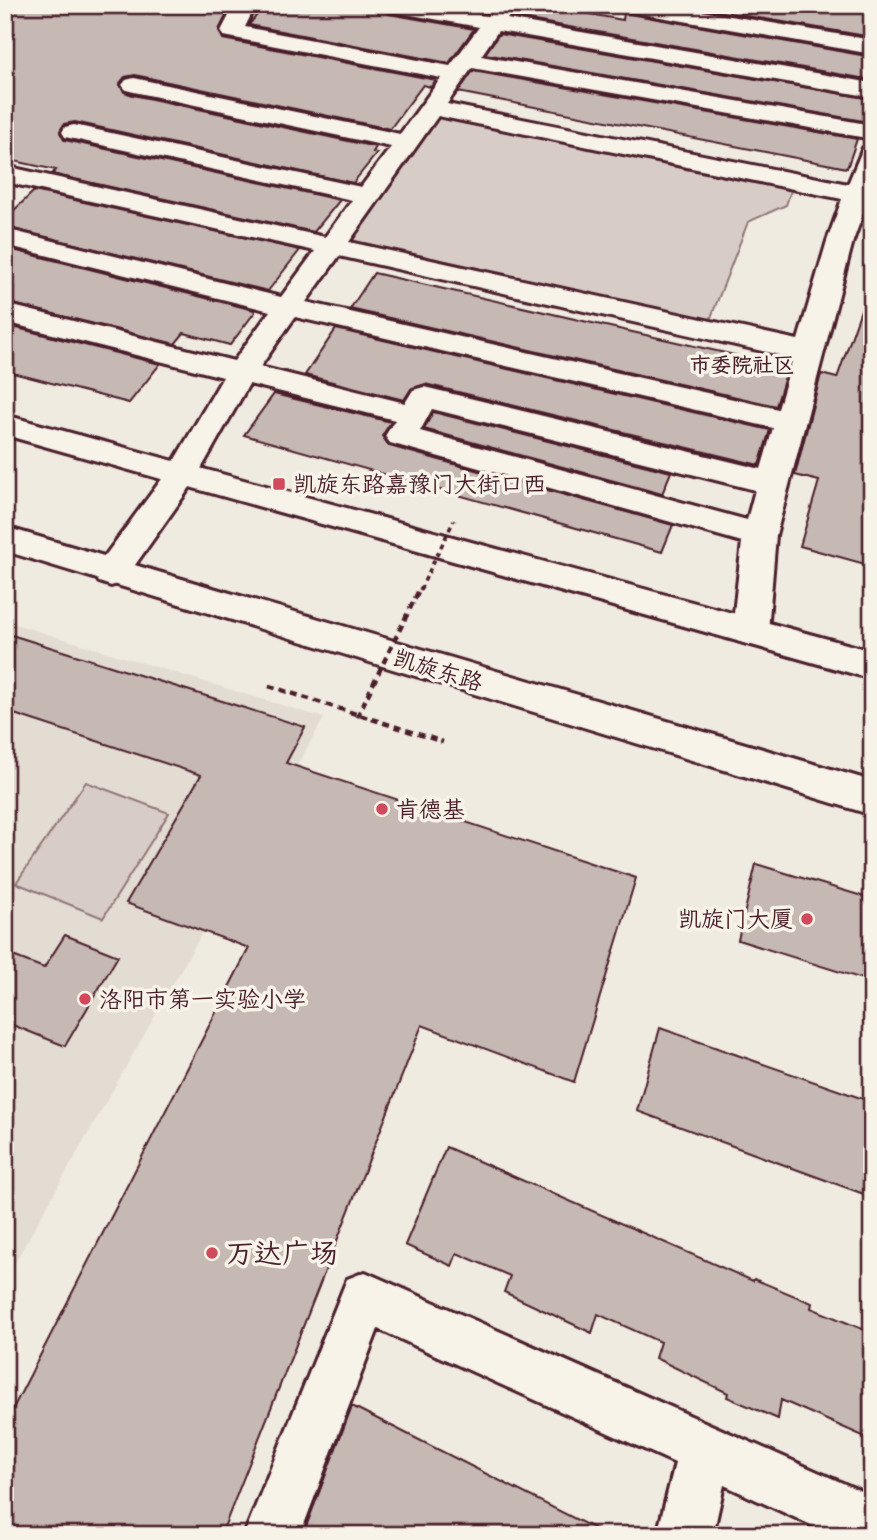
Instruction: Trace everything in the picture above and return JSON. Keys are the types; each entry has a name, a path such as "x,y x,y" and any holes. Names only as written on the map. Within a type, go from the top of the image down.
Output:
{"street":[{"path":"250,5 242,11 232,31 872,132"},
{"path":"389,5 499,14 872,90"},
{"path":"626,5 872,47"},
{"path":"111,573 182,475 241,372 499,14"},
{"path":"134,85 406,143"},
{"path":"431,108 857,194"},
{"path":"74,132 367,196"},
{"path":"750,631 759,536 840,241 872,153"},
{"path":"5,174 809,352"},
{"path":"5,237 288,307 790,422"},
{"path":"5,313 414,415"},
{"path":"759,536 401,436 424,397 773,483"},
{"path":"5,425 872,664"},
{"name":"凯旋东路","path":"5,539 111,573 872,798"},
{"path":"272,1535 365,1297 872,1524"},
{"path":"685,1535 705,1449"}],"path":[{"path":"357,717 454,520"},
{"path":"269,686 357,717 443,742"}],"shaded area":[{"path":"438,118 792,188 786,205 748,222 710,320 351,240"},
{"name":"洛阳市第一实验小学","path":"5,621 324,718 5,1280"},
{"path":"86,782 169,813 103,918 16,883"}],"building":[{"path":"5,5 197,5 228,12 219,30 223,39 436,80 431,87 423,85 390,129 135,75 125,77 120,83 124,92 133,95 376,147 373,152 377,153 353,183 75,122 64,124 60,131 64,140 340,200 314,232 52,174 56,170 5,159"},
{"path":"265,5 375,5 389,14 474,29 449,63 249,25"},
{"path":"519,5 540,5 623,20 624,13 872,57 872,80 512,17"},
{"path":"682,5 820,5 872,13 872,37"},
{"path":"499,34 871,99 863,121 485,54"},
{"path":"473,71 857,139 847,168 458,92"},
{"path":"34,191 300,250 268,291 5,227 5,219"},
{"path":"5,248 255,312 230,345 184,333 175,344 5,302"},
{"path":"374,273 788,367 776,406 350,309"},
{"path":"867,293 872,294 872,566 800,546 819,481 795,475 821,374 837,378"},
{"path":"5,325 160,364 129,403 5,371"},
{"path":"336,329 770,430 759,465 425,384 411,389 404,400 305,375"},
{"path":"274,394 391,422 382,436 389,446 673,525 662,552 244,435"},
{"path":"433,412 671,472 662,494 424,429"},
{"name":"万达广场","path":"5,633 305,727 286,763 636,878 574,1082 422,1025 221,1535 5,1535 5,1424 249,948 126,903 201,775 5,711"},
{"name":"凯旋门大厦","path":"756,864 872,899 872,982 738,940"},
{"path":"65,935 118,956 65,1046 5,1022 5,953 44,968"},
{"path":"660,1028 872,1102 872,1197 637,1111"},
{"path":"446,1147 753,1281 754,1279 812,1303 811,1308 872,1333 872,1440 781,1400 778,1419 727,1397 728,1393 655,1358 660,1342 598,1314 592,1333 504,1292 510,1276 457,1253 452,1266 405,1245"},
{"path":"352,1406 607,1535 308,1535 304,1532"}],"place":[{"name":"凯旋东路嘉豫门大街口西","path":"279,484"},
{"name":"肯德基","path":"382,809"},
{"name":"凯旋门大厦","path":"807,919"},
{"name":"洛阳市第一实验小学","path":"85,999"},
{"name":"万达广场","path":"212,1253"}],"district":[{"name":"市委院社区","path":"742,365"}]}
